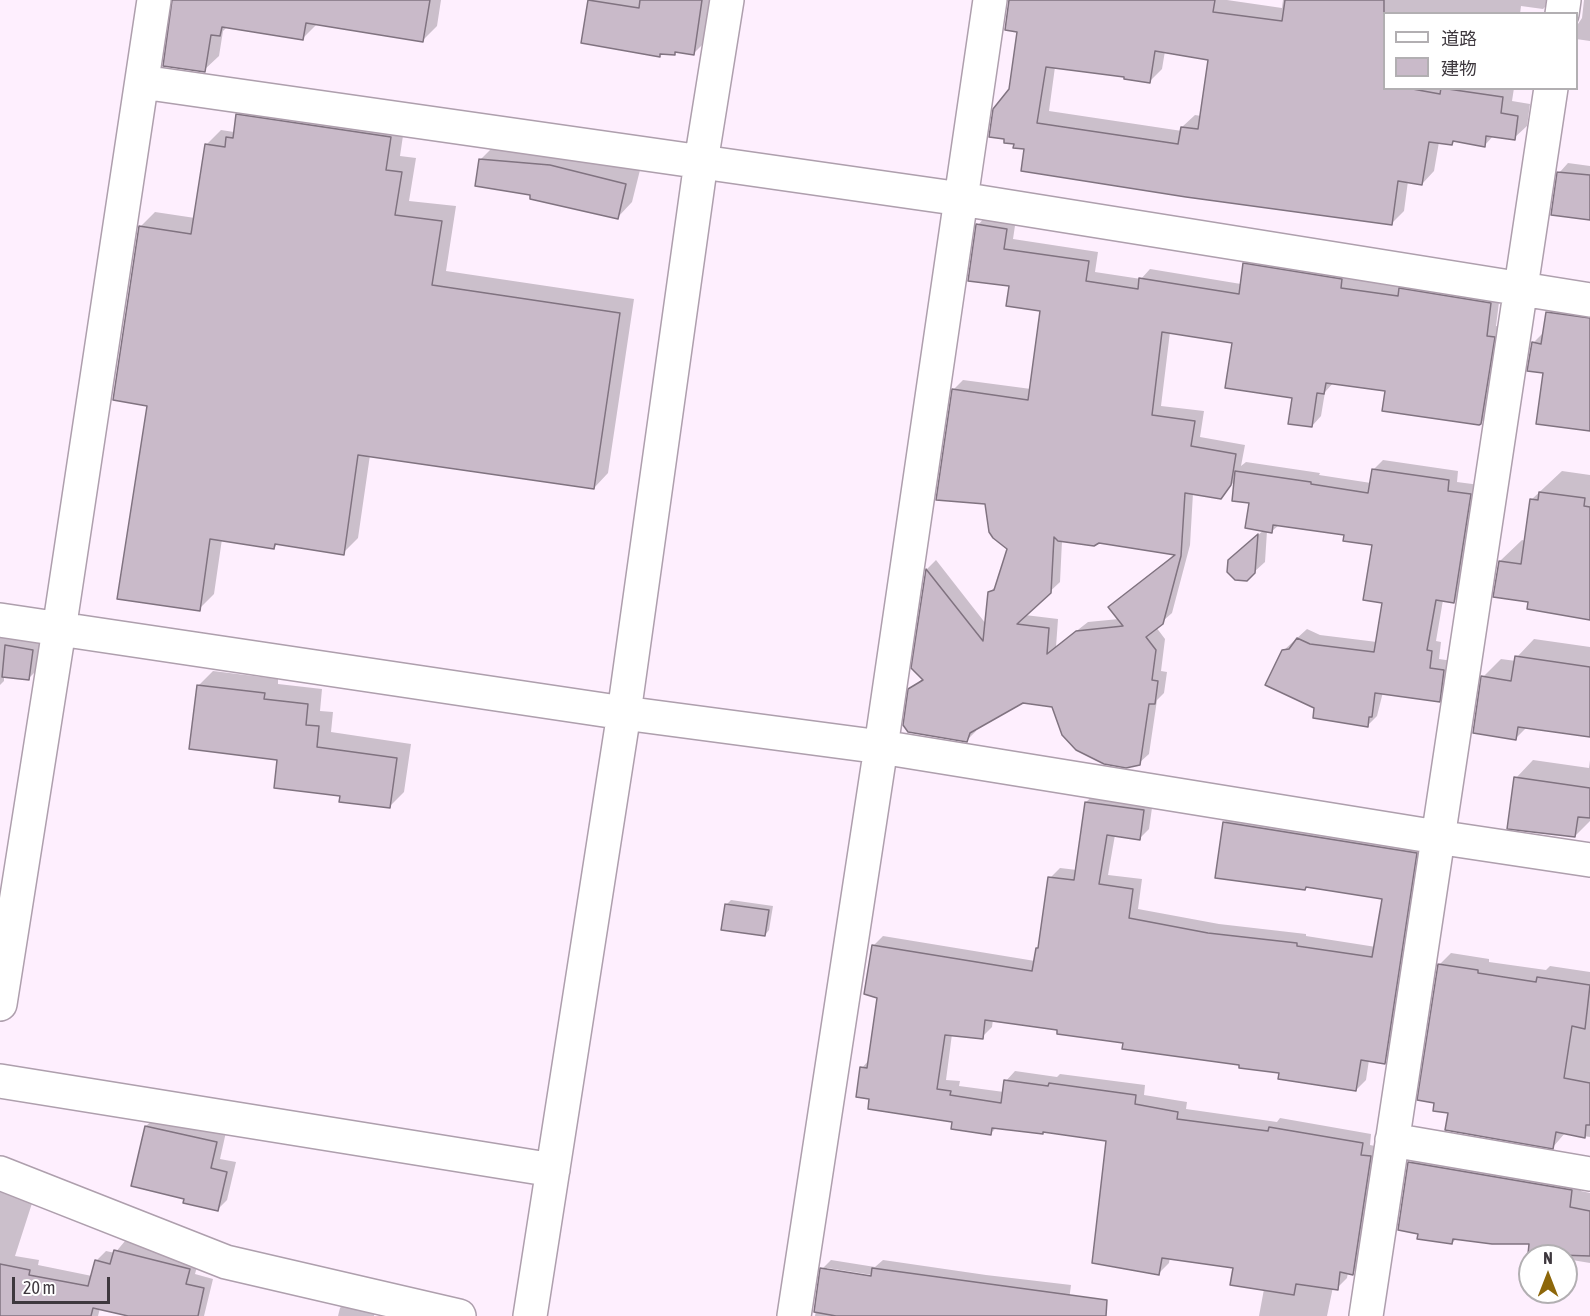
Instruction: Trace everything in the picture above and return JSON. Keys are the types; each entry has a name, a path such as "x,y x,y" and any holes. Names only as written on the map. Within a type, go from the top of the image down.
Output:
{"street":[{"path":"0,1004 154,0"},
{"path":"530,1316 624,713 701,162 727,0"},
{"path":"794,1316 881,747 990,0"},
{"path":"142,82 961,199 1590,300"},
{"path":"1366,1316 1551,90"},
{"path":"0,620 624,713 881,747 1590,860"},
{"path":"0,1081 553,1170"},
{"path":"1392,1140 1590,1174"},
{"path":"0,1173 226,1262 459,1316"}],"building":[{"path":"172,0 430,0 423,42 306,23 303,40 222,27 220,36 211,35 205,72 163,66"},
{"path":"588,0 639,8 640,0 702,0 694,55 675,52 675,55 660,54 660,57 581,43"},
{"path":"1009,0 1215,0 1213,12 1282,21 1285,0 1384,0 1383,90 1418,90 1440,94 1441,90 1455,90 1503,97 1501,113 1518,116 1515,140 1486,136 1485,147 1453,141 1452,145 1429,142 1422,185 1398,181 1392,225 1186,197 1021,171 1024,149 1013,148 1014,144 1004,143 1004,139 989,137 993,109 1009,89 1017,32 1005,30","holes":["1155,51 1208,60 1198,129 1181,127 1178,144 1037,123 1046,67 1124,77 1124,79 1150,83"]},
{"path":"236,114 391,137 386,170 402,172 395,215 442,221 432,285 620,313 594,489 358,455 344,555 275,544 274,549 210,539 200,611 117,599 147,406 113,400 139,226 191,234 205,144 225,147 226,137 233,138"},
{"path":"479,159 550,165 626,184 618,219 530,199 530,195 475,186"},
{"path":"1557,172 1590,175 1590,220 1551,215"},
{"path":"976,224 1007,229 1004,249 1089,261 1086,281 1138,289 1139,278 1239,294 1243,263 1342,279 1341,288 1398,296 1399,288 1491,303 1487,336 1495,337 1481,424 1382,411 1385,391 1326,383 1324,394 1317,393 1312,427 1288,424 1292,398 1225,388 1232,343 1162,332 1152,415 1195,421 1191,446 1236,454 1231,485 1221,499 1185,493 1181,556 1163,624 1146,637 1156,650 1152,680 1158,681 1155,704 1149,704 1140,765 1126,768 1104,764 1076,750 1062,735 1052,707 1023,703 970,733 967,742 908,732 903,725 908,689 923,680 911,668 926,569 983,641 988,592 994,590 1007,549 989,532 985,504 936,500 952,389 1028,400 1040,311 1006,306 1009,286 968,281","holes":["1054,537 1058,541 1094,546 1099,543 1175,555 1108,607 1123,626 1076,631 1047,654 1049,628 1017,624 1051,593"]},
{"path":"1546,312 1590,318 1590,431 1536,424 1543,373 1527,371 1532,342 1541,344"},
{"path":"1372,469 1449,480 1448,491 1471,494 1454,603 1436,600 1427,650 1432,651 1430,668 1444,670 1440,702 1375,693 1372,717 1369,717 1368,727 1313,718 1314,708 1265,685 1282,650 1289,649 1297,638 1310,644 1374,652 1382,603 1363,600 1372,545 1343,541 1344,535 1273,525 1272,533 1245,528 1249,503 1232,501 1235,471 1368,493"},
{"path":"1539,492 1585,498 1584,506 1590,507 1590,620 1527,609 1528,602 1493,597 1499,561 1521,564 1530,499 1538,500"},
{"path":"1258,534 1255,573 1247,581 1235,580 1227,572 1228,560"},
{"path":"5,645 33,650 29,680 2,677"},
{"path":"1515,656 1590,667 1590,737 1518,727 1516,740 1473,733 1481,676 1511,681"},
{"path":"197,685 265,693 264,699 308,704 306,725 319,726 317,747 397,758 390,808 339,802 340,796 274,788 277,760 189,749"},
{"path":"1514,777 1590,788 1590,818 1578,817 1575,837 1507,829"},
{"path":"1085,802 1144,810 1140,840 1107,835 1099,884 1133,889 1129,918 1208,933 1297,943 1297,946 1372,957 1382,899 1306,887 1305,890 1215,878 1223,822 1417,853 1385,1064 1361,1060 1356,1091 1278,1079 1279,1073 1239,1068 1239,1065 1122,1049 1123,1043 1057,1034 1057,1030 985,1020 983,1039 945,1035 937,1089 951,1091 950,1095 1001,1103 1004,1080 1048,1086 1049,1083 1136,1095 1135,1104 1178,1112 1177,1119 1268,1131 1269,1127 1363,1143 1361,1155 1371,1156 1353,1275 1340,1272 1338,1290 1296,1284 1294,1295 1230,1285 1233,1268 1162,1258 1159,1275 1092,1263 1106,1141 1043,1132 1043,1134 992,1128 991,1135 951,1129 952,1122 868,1109 869,1099 856,1097 860,1067 867,1068 877,998 864,994 872,945 1032,971 1036,948 1038,948 1048,877 1074,880"},
{"path":"725,904 769,910 765,936 721,930"},
{"path":"1438,964 1536,982 1537,977 1590,985 1585,1029 1572,1026 1564,1078 1590,1083 1590,1125 1586,1125 1585,1138 1556,1132 1553,1149 1445,1130 1448,1113 1433,1111 1434,1103 1417,1100"},
{"path":"145,1126 217,1142 211,1168 227,1172 218,1211 183,1203 184,1199 131,1186"},
{"path":"1408,1162 1572,1190 1570,1207 1590,1211 1590,1256 1578,1256 1578,1244 1492,1244 1453,1239 1452,1244 1417,1239 1418,1234 1398,1230"},
{"path":"114,1250 190,1269 186,1284 204,1288 198,1316 128,1316 93,1308 91,1316 0,1316 0,1264 30,1270 29,1275 88,1286 95,1260 110,1264"},
{"path":"820,1268 871,1276 872,1268 1107,1300 1106,1316 836,1316 814,1312"}]}
